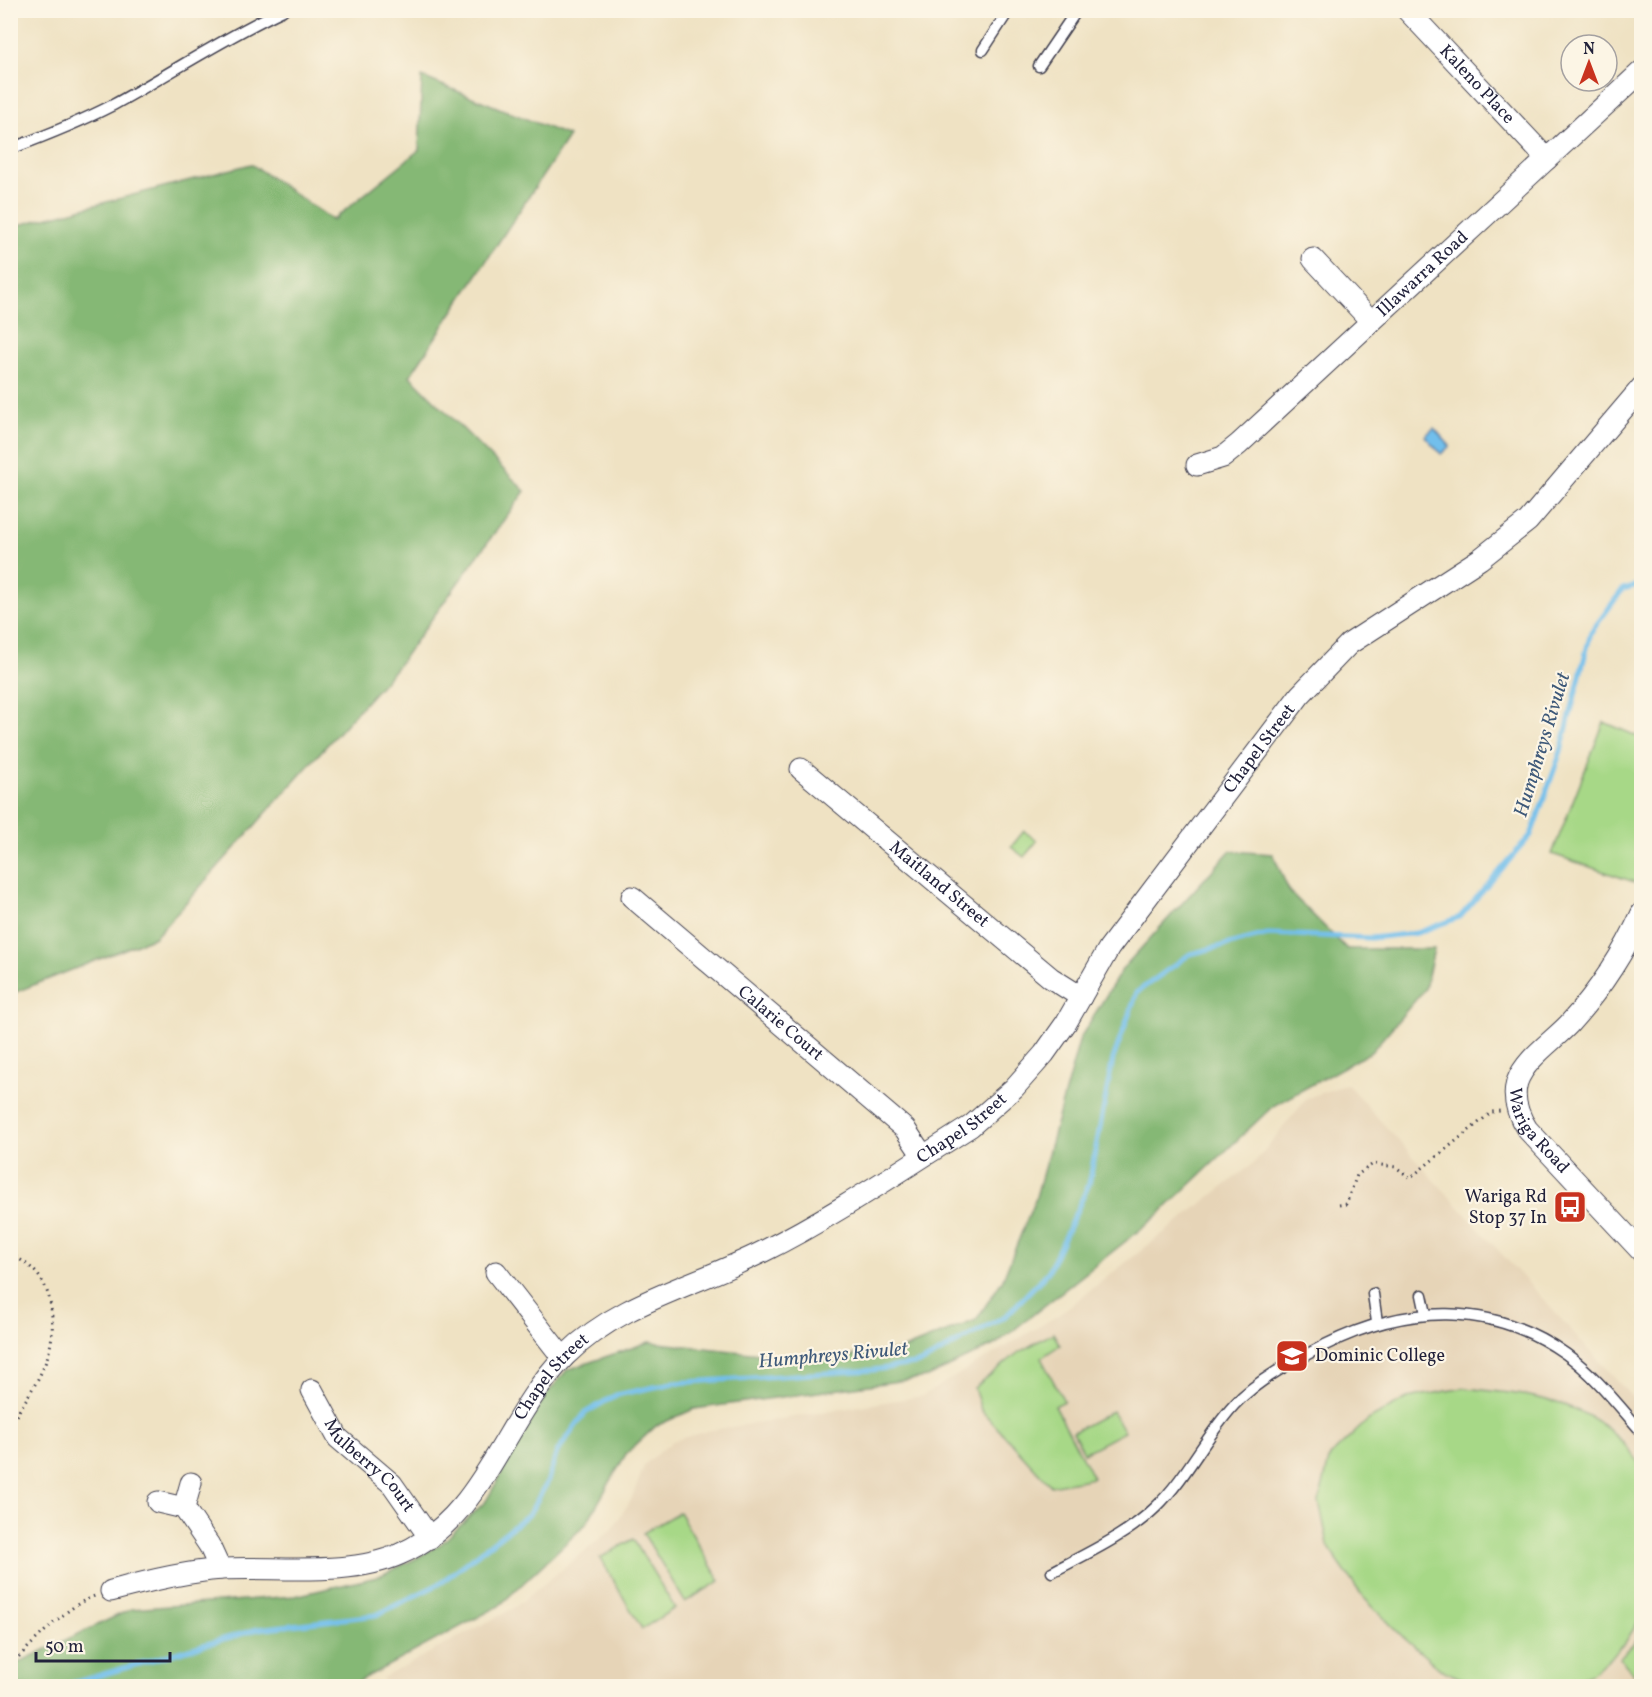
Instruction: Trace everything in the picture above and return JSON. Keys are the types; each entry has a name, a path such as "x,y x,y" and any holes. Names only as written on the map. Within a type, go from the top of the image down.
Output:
{"street":[{"name":"Kaleno Place","path":"1407,10 1547,159"},
{"name":"Illawarra Road","path":"1197,465 1222,457 1239,444 1641,71"},
{"path":"1313,259 1371,321"},
{"name":"Chapel Street","path":"111,1591 186,1573 220,1569 345,1567 397,1556 430,1538 461,1511 476,1491 529,1400 563,1358 598,1326 617,1315 724,1271 773,1247 971,1126 1014,1088 1044,1053 1128,922 1300,695 1324,667 1374,626 1480,559 1528,521 1641,387"},
{"name":"Maitland Street","path":"801,769 1051,978 1081,997"},
{"name":"Calarie Court","path":"632,897 905,1129 923,1156"},
{"name":"Wariga Road","path":"1641,913 1629,939 1589,1000 1520,1076 1516,1084 1516,1108 1527,1129 1641,1252"},
{"path":"496,1272 563,1358"},
{"name":"Mulberry Court","path":"312,1390 338,1438 392,1484 430,1538"},
{"path":"184,1508 191,1483"},
{"path":"158,1502 184,1508 209,1545 220,1569"}],"lane":[{"path":"10,149 60,130 113,105 232,34 283,10"},
{"path":"983,50 1009,10"},
{"path":"1039,66 1077,10"},
{"path":"1373,1294 1377,1322"},
{"path":"1422,1295 1426,1314"},
{"path":"1052,1572 1116,1536 1155,1507 1234,1405 1253,1388 1303,1357 1377,1322 1426,1314 1490,1319 1521,1329 1566,1354 1595,1379 1641,1432"}],"path":[{"path":"1339,1205 1346,1204 1357,1175 1373,1164 1396,1167 1410,1178 1492,1112 1516,1108"},
{"path":"10,1254 28,1263 39,1275 48,1293 54,1324 47,1363 10,1426"},
{"path":"10,1665 85,1599 111,1591"}],"shaded area":[{"name":"Dominic College","path":"1347,1084 1641,1407 1641,1686 389,1686 382,1678 514,1608 612,1529 631,1500 645,1464 673,1441 707,1431 922,1396 1057,1316 1255,1162 1307,1098"}],"green space":[{"path":"422,77 569,136 410,376 525,491 396,668 155,937 11,994 11,227 251,164 333,220 419,150"},
{"path":"1604,722 1641,738 1640,884 1552,854"},
{"path":"1024,831 1037,841 1024,857 1011,847"},
{"path":"1230,851 1273,854 1289,891 1347,949 1434,949 1425,989 1371,1052 1273,1106 1155,1218 996,1344 928,1377 694,1409 656,1426 626,1454 586,1524 499,1606 361,1680 354,1686 11,1686 11,1666 131,1609 295,1596 377,1577 415,1559 441,1544 486,1501 545,1396 567,1370 649,1342 815,1360 901,1350 976,1320 1002,1281 1036,1197 1080,1038 1123,968"},
{"path":"1053,1333 1060,1345 1041,1358 1064,1401 1055,1406 1093,1478 1051,1486 981,1410 974,1388 1019,1352"},
{"path":"1464,1388 1540,1398 1585,1414 1606,1427 1624,1444 1641,1466 1641,1617 1625,1643 1590,1675 1558,1686 1476,1685 1440,1669 1404,1638 1363,1597 1329,1549 1319,1502 1330,1456 1368,1420 1407,1398"},
{"path":"1112,1411 1124,1432 1084,1453 1073,1432"},
{"path":"679,1512 720,1581 685,1602 643,1533"},
{"path":"633,1539 675,1608 642,1629 600,1558"},
{"path":"1641,1637 1641,1681 1619,1658"}],"water":[{"path":"1434,428 1450,446 1441,454 1425,436"}],"waterway":[{"name":"Humphreys Rivulet","path":"63,1686 258,1629 376,1615 439,1584 529,1514 547,1483 557,1452 585,1413 616,1395 674,1383 873,1370 921,1363 1007,1315 1048,1272 1089,1184 1113,1059 1137,992 1190,954 1268,934 1371,938 1417,933 1460,917 1531,835 1561,751 1591,632 1623,589 1642,584"}],"place":[{"name":"Wariga Rd Stop 37 In","path":"1570,1207"},
{"name":"Dominic College","path":"1292,1356"}]}
